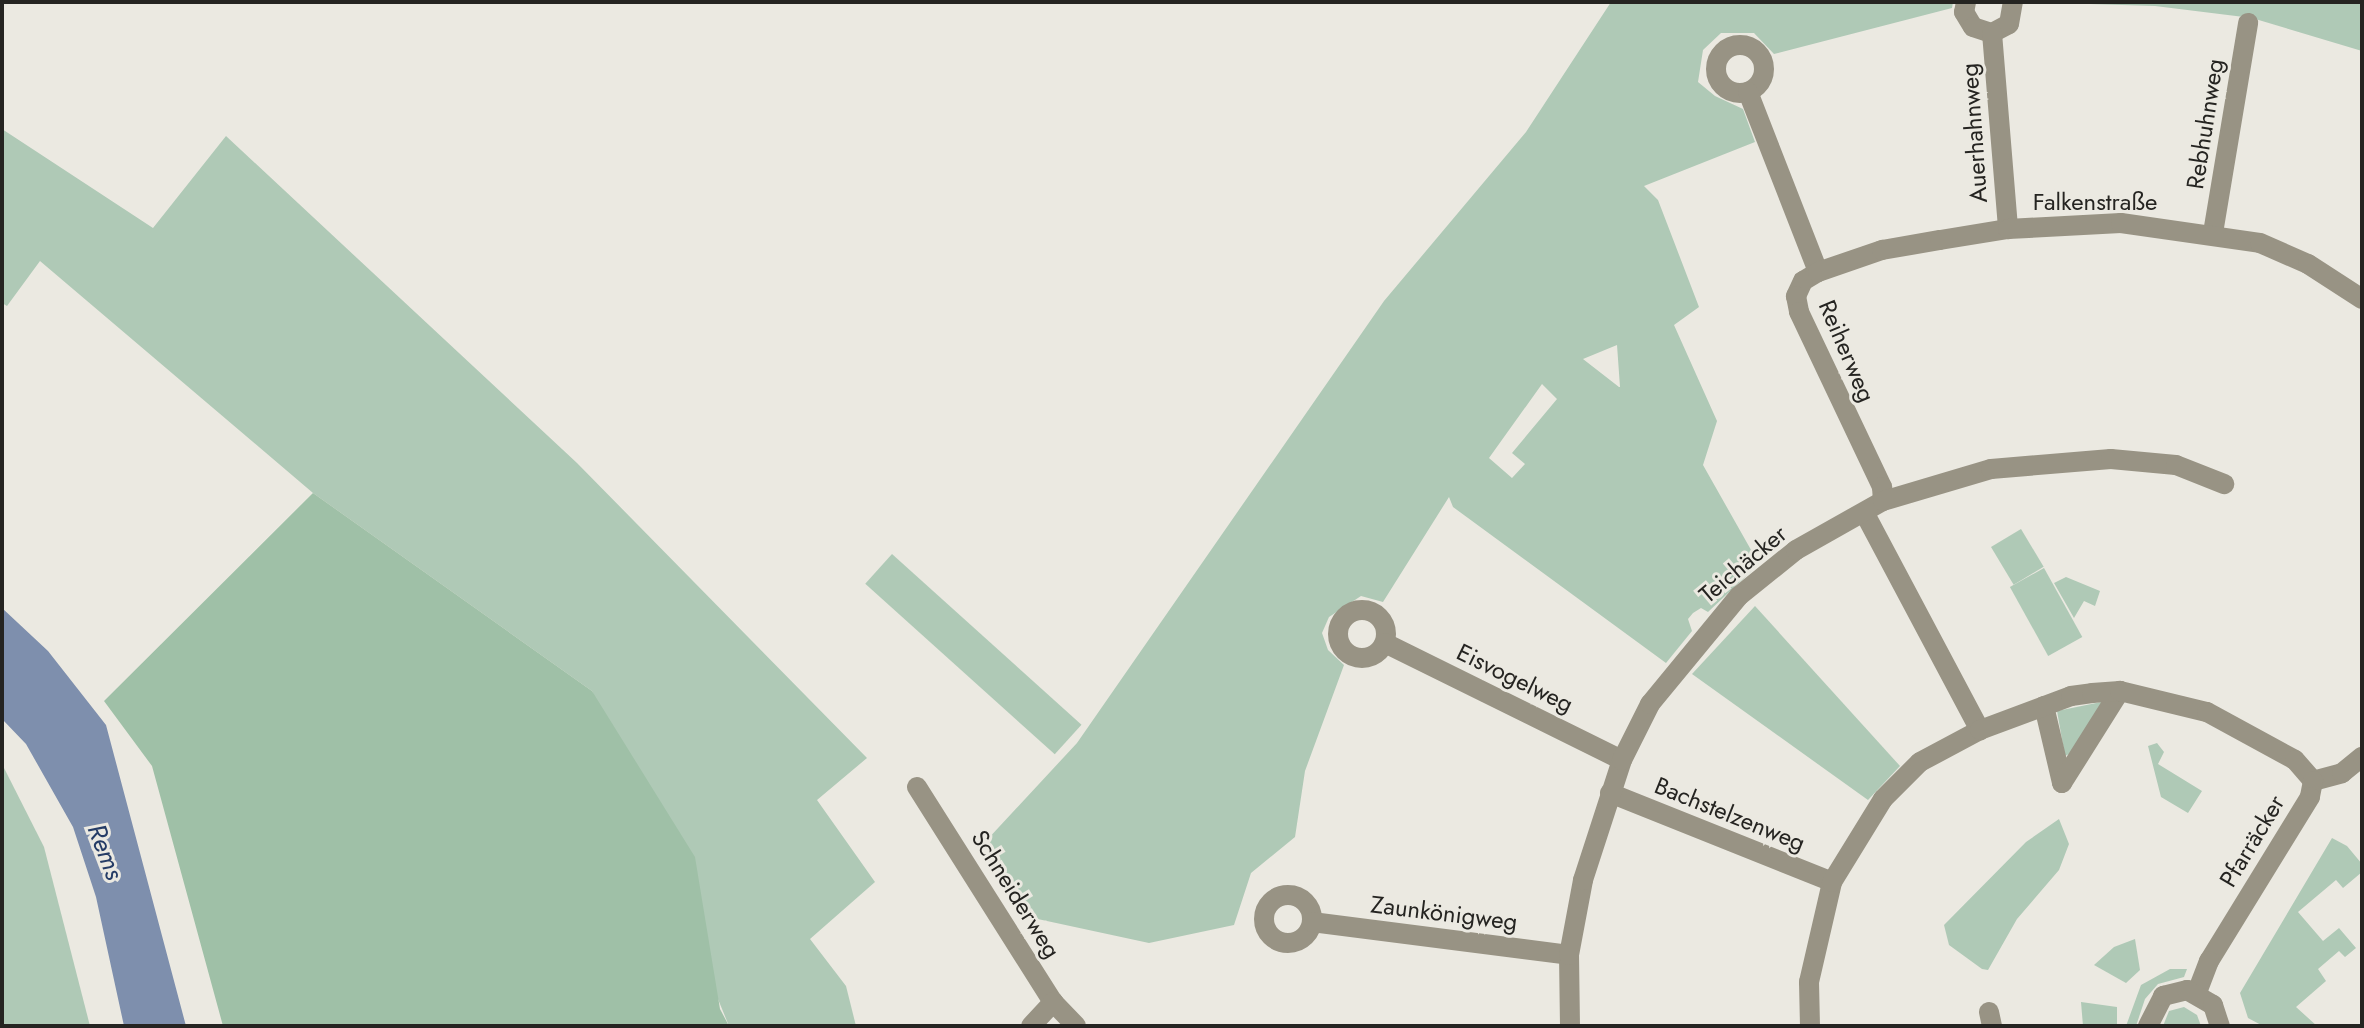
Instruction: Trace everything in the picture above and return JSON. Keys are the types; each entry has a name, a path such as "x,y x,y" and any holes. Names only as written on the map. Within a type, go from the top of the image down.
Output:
{"street":[{"name":"Auerhahnweg","path":"1966,2 1964,12 1973,27 1992,33 2009,24 2013,2"},
{"name":"Rebhuhnweg","path":"2213,233 2248,23"},
{"name":"Auerhahnweg","path":"1992,33 2008,229"},
{"name":"Reiherweg","path":"1748,92 1818,272 1803,281 1796,296 1799,312 1882,487 1883,501"},
{"name":"Falkenstraße","path":"1818,272 1882,250 2008,229 2121,223 2213,233 2260,243 2308,264 2362,299"},
{"name":"Teichäcker","path":"1570,1026 1569,955 1583,880 1622,760 1650,704 1739,596 1796,550 1865,514 1883,501 1991,469 2059,461 2176,465 2224,484"},
{"path":"1865,514 1980,730"},
{"name":"Eisvogelweg","path":"1385,643 1622,760"},
{"path":"2044,706 2062,783 2120,691"},
{"name":"Pfarräcker","path":"1810,1026 1809,982 1832,882 1883,799 1920,762 1980,730 2071,696 2120,691 2185,704 2234,724 2295,760 2313,781 2310,797 2209,961 2197,992"},
{"path":"2313,781 2342,773 2362,757"},
{"name":"Schneiderweg","path":"917,787 1053,1002 1076,1026"},
{"name":"Bachstelzenweg","path":"1610,793 1832,882"},
{"name":"Zaunkönigweg","path":"1312,922 1569,955"},
{"path":"2148,1026 2163,996 2176,991 2197,992 2213,1005 2220,1026"},
{"path":"1031,1026 1053,1002"}],"green space":[{"path":"1611,2 1953,2 1952,8 1774,54 1754,33 1721,33 1703,50 1698,82 1715,96 1743,109 1755,142 1644,186 1658,200 1699,307 1674,325 1717,421 1703,465 1759,564 1708,612 1701,608 1693,613 1688,619 1692,631 1666,663 1453,507 1449,497 1383,602 1361,596 1329,617 1322,633 1328,650 1344,665 1305,771 1295,837 1251,873 1234,925 1149,943 1033,918 986,841 1077,743 1384,301 1526,132","holes":["1617,345 1620,387 1583,359","1542,384 1557,399 1512,453 1525,464 1512,478 1489,458"]},
{"path":"2025,2 2362,2 2362,51 2252,18 2155,6"},
{"path":"2,129 153,228 226,136 577,463 867,758 817,800 875,882 810,939 846,986 856,1026 729,1026 592,691 313,493 40,261 7,306 2,303"},
{"path":"313,493 592,691 695,857 720,1009 729,1026 223,1026 152,766 104,701"},
{"path":"2021,529 2044,567 2014,585 1991,547"},
{"path":"892,554 1082,725 1055,754 865,584"},
{"path":"2044,568 2082,637 2048,656 2010,587"},
{"path":"2066,577 2100,591 2095,606 2084,601 2074,618 2054,583"},
{"path":"1755,606 1900,766 1868,800 1692,674"},
{"path":"2106,701 2069,754 2065,756 2057,711"},
{"path":"2157,743 2164,752 2158,764 2202,791 2188,813 2161,797 2148,746"},
{"path":"2,764 44,847 90,1026 2,1026"},
{"path":"2059,819 2069,844 2059,870 2017,919 1988,970 1982,969 1949,945 1944,925 2026,842"},
{"path":"2332,838 2347,846 2362,864 2362,872 2343,888 2336,880 2298,912 2323,941 2339,928 2356,948 2345,957 2339,951 2318,969 2326,981 2296,1007 2317,1026 2263,1026 2248,1018 2240,993"},
{"path":"2135,939 2140,970 2126,983 2094,965 2114,947"},
{"path":"2170,969 2187,969 2184,977 2158,984 2145,999 2136,1026 2126,1026 2141,985"},
{"path":"2081,1002 2117,1007 2117,1026 2083,1026"},
{"path":"2184,1007 2197,1015 2201,1026 2163,1026 2169,1011"}],"water":[{"name":"Rems","path":"2,608 48,651 106,725 186,1026 124,1026 96,897 73,827 26,744 2,719"}]}
